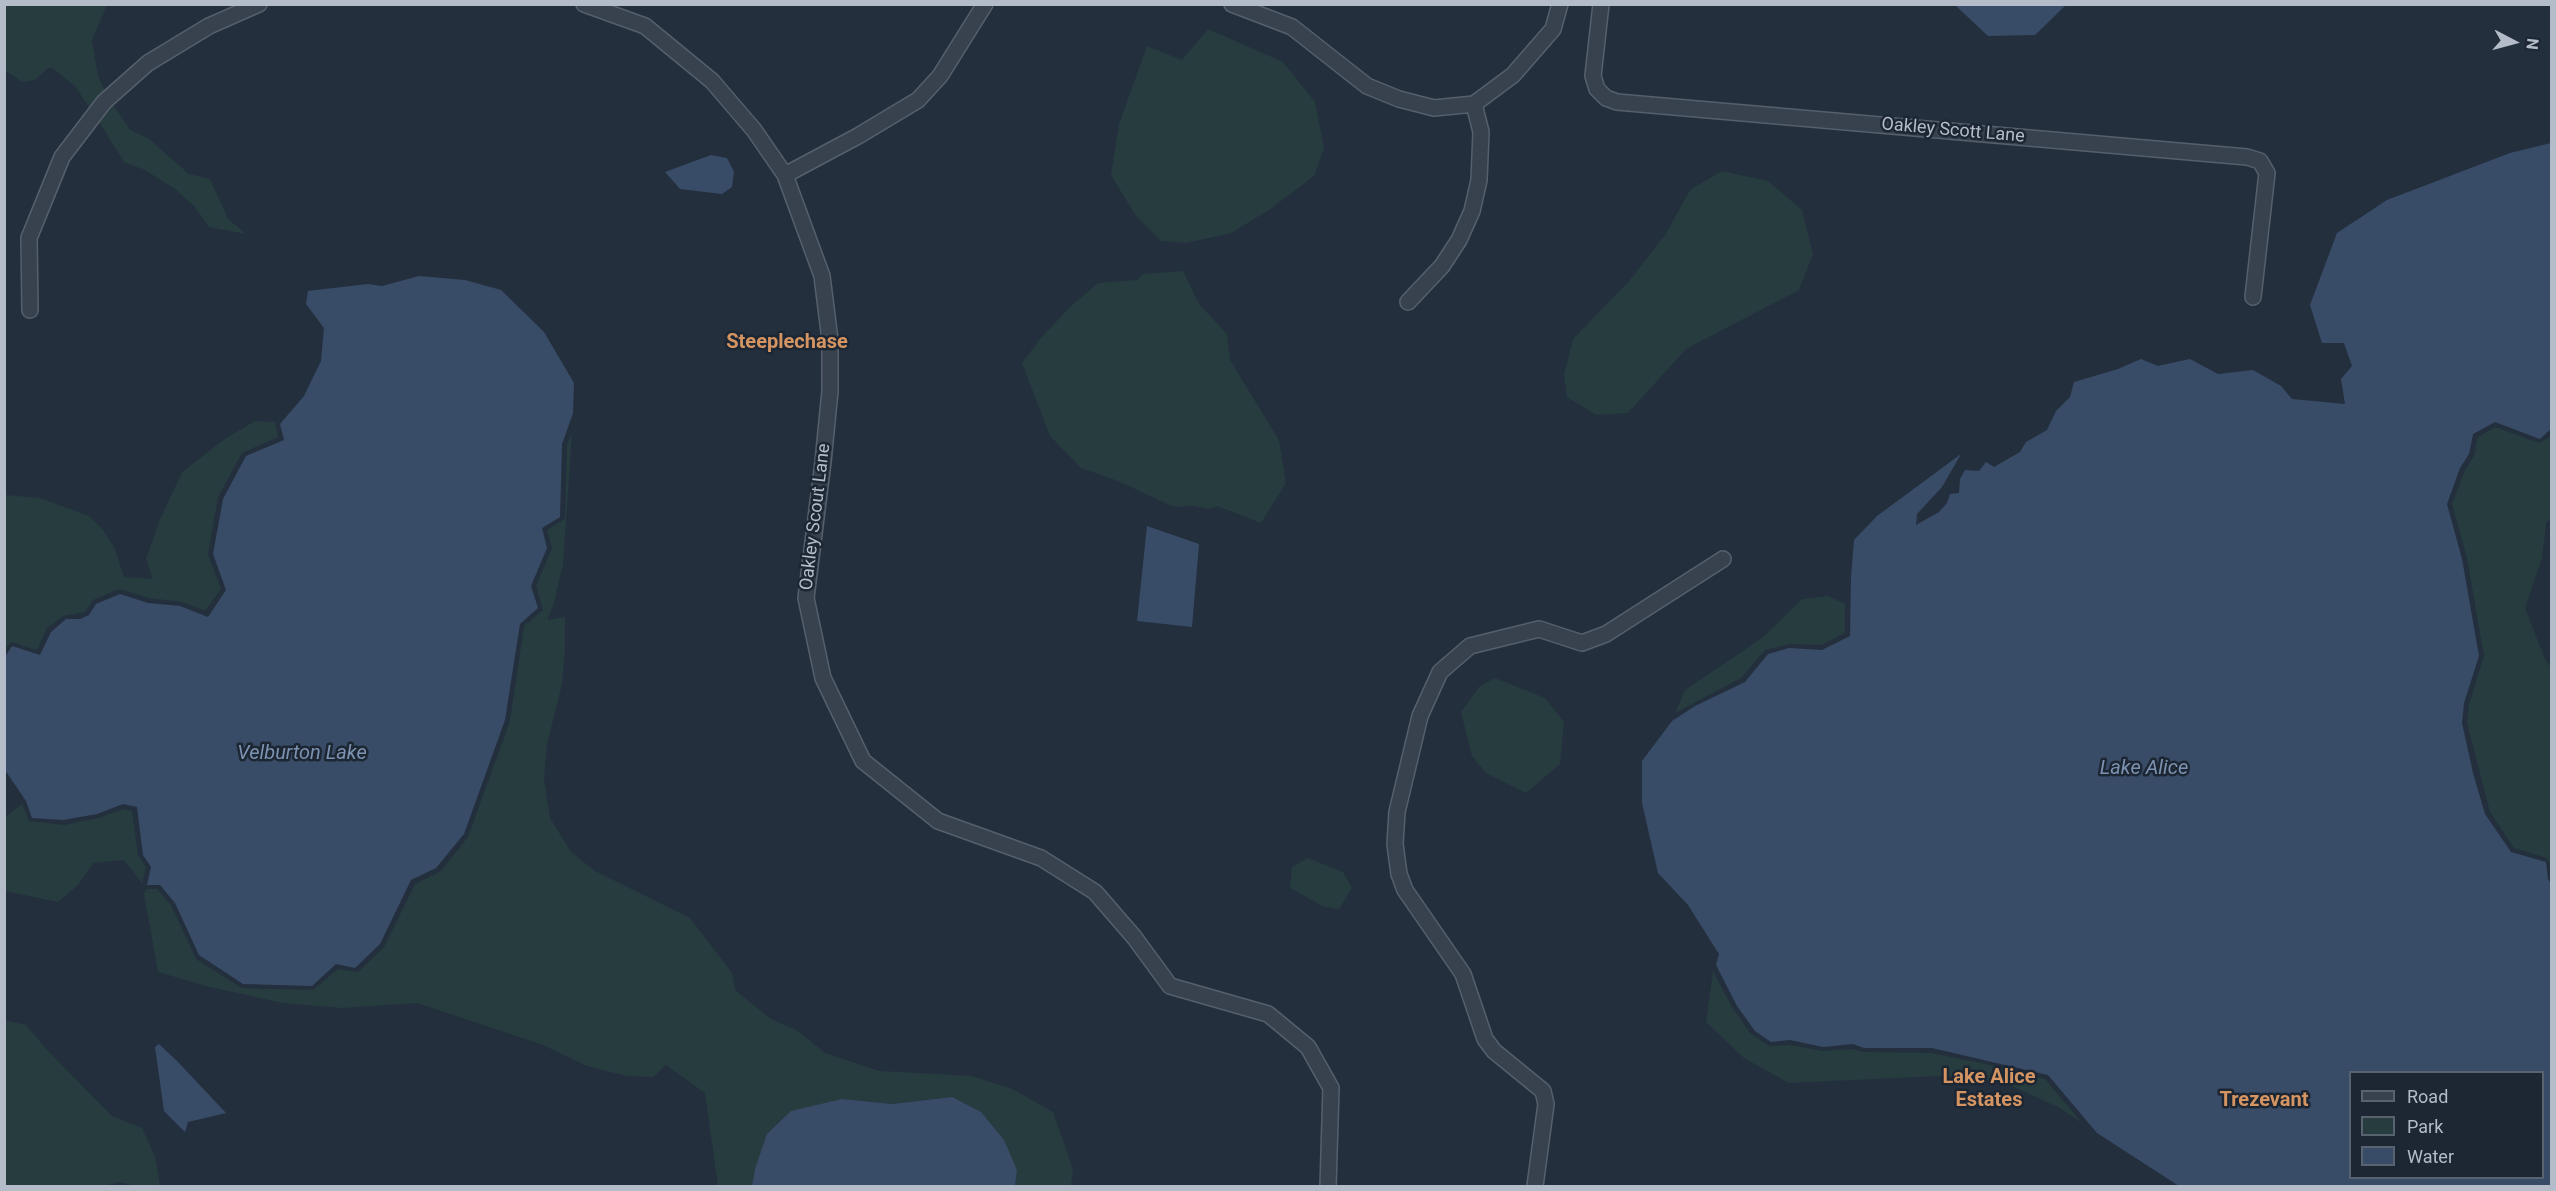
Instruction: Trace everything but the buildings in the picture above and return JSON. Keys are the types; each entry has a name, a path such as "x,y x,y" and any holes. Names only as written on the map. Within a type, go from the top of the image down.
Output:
{"street":[{"path":"30,310 29,238 62,157 105,102 147,63 209,26 259,4"},
{"name":"Oakley Scout Lane","path":"584,4 645,26 712,81 754,130 785,176 822,276 830,340 830,391 813,554 806,598 824,678 863,761 938,821 1041,858 1095,892 1134,937 1170,986 1268,1014 1308,1047 1330,1088 1331,1148 1328,1186"},
{"path":"785,176 918,100 940,76 985,4"},
{"path":"1232,4 1292,27 1367,86 1399,99 1434,108 1474,104 1519,68 1553,29 1560,4"},
{"name":"Oakley Scott Lane","path":"1601,4 1593,76 1597,89 1606,98 1617,102 2247,157 2260,161 2267,173 2253,297"},
{"path":"1408,302 1442,266 1459,240 1472,210 1479,180 1481,132 1474,104"},
{"path":"1535,1186 1546,1104 1543,1091 1494,1051 1485,1040 1463,974 1405,890 1399,874 1395,844 1397,812 1420,716 1440,672 1470,646 1539,629 1582,643 1606,634 1723,559"}],"green space":[{"path":"4,5 107,5 92,40 98,76 106,93 91,110 75,86 52,68 48,68 35,80 22,82 5,70"},
{"path":"1208,29 1283,62 1315,102 1324,148 1314,176 1269,210 1231,233 1186,243 1161,241 1136,216 1111,175 1119,124 1147,46 1182,60"},
{"path":"112,103 130,130 148,138 189,174 210,179 228,219 246,234 209,227 195,207 175,189 145,170 124,162 98,120"},
{"path":"1722,171 1768,181 1802,210 1813,254 1799,290 1686,349 1628,413 1597,415 1567,397 1564,375 1573,339 1630,280 1665,235 1690,190"},
{"path":"1183,271 1199,304 1227,334 1230,360 1279,440 1286,483 1261,523 1217,506 1209,509 1193,506 1174,507 1118,481 1081,468 1050,436 1022,363 1040,339 1071,306 1098,283 1137,280 1143,274"},
{"path":"255,421 275,422 278,437 242,453 218,497 208,554 221,589 205,611 182,602 149,598 119,589 93,600 85,612 63,616 47,628 37,650 11,642 5,649 5,493 6,495 40,498 89,516 103,530 114,547 124,577 153,579 146,559 159,522 182,472 226,438"},
{"path":"2495,427 2539,443 2551,436 2551,518 2546,523 2542,558 2525,608 2545,659 2551,668 2551,866 2547,858 2514,848 2490,812 2467,723 2469,704 2484,656 2467,558 2452,504 2465,470 2474,456 2478,437"},
{"path":"572,432 563,565 553,606 547,620 565,617 565,649 562,684 547,744 544,779 550,818 571,852 595,871 690,918 732,973 735,990 771,1019 798,1031 825,1053 879,1071 972,1076 1012,1089 1053,1112 1073,1169 1071,1186 1015,1186 1017,1170 952,1097 892,1104 842,1099 755,1169 752,1186 718,1186 705,1093 666,1065 653,1077 627,1076 587,1066 543,1045 417,1003 342,1008 283,1003 206,986 158,972 144,894 146,889 157,889 171,905 196,959 242,988 313,990 338,969 358,972 384,947 415,884 441,871 468,837 510,721 524,626 543,610 536,586 552,548 547,530 565,519 567,445"},
{"path":"1828,596 1845,604 1845,633 1821,645 1789,644 1765,650 1741,678 1675,713 1685,690 1762,638 1802,599"},
{"path":"1495,678 1545,698 1564,722 1560,764 1526,793 1486,773 1472,756 1461,712 1479,687"},
{"path":"22,804 29,821 64,825 98,818 123,809 132,811 138,855 146,867 142,883 124,860 93,863 78,885 58,902 5,891 5,817"},
{"path":"1308,858 1343,872 1352,888 1339,909 1324,907 1290,888 1292,867"},
{"path":"1713,971 1732,1007 1750,1033 1769,1046 1790,1045 1823,1051 1852,1049 1864,1052 1931,1053 1981,1063 2045,1079 2082,1123 2060,1108 2001,1081 1939,1076 1789,1083 1744,1058 1706,1022"},
{"path":"5,1020 26,1025 49,1052 112,1116 142,1128 155,1156 160,1186 136,1186 119,1182 105,1186 5,1186"}],"water":[{"path":"1955,5 2066,5 2035,35 1988,36"},
{"name":"Lake Alice","path":"2551,143 2551,429 2540,439 2495,422 2473,434 2469,454 2460,468 2447,504 2462,559 2479,656 2464,703 2462,723 2473,773 2485,814 2511,852 2546,862 2548,879 2551,884 2551,1186 2179,1186 2097,1133 2048,1075 1932,1048 1864,1048 1853,1044 1823,1047 1790,1040 1771,1042 1755,1031 1737,1006 1716,965 1719,954 1688,905 1658,873 1642,803 1642,761 1672,721 1695,706 1745,682 1768,654 1789,648 1822,650 1850,636 1854,540 1877,516 1961,454 1942,487 1917,514 1916,525 1939,512 1947,503 1950,494 1959,493 1960,479 1965,470 1979,471 1986,462 1994,467 2020,452 2026,442 2047,430 2056,411 2070,397 2074,382 2118,369 2141,359 2158,366 2190,359 2218,374 2253,370 2281,386 2292,399 2345,404 2341,379 2352,366 2344,343 2322,343 2310,305 2337,233 2387,200 2510,153"},
{"path":"711,155 727,158 734,172 732,187 722,194 680,189 665,172"},
{"name":"Velburton Lake","path":"419,276 465,280 501,290 544,332 574,383 573,413 562,444 560,517 542,528 547,548 531,586 538,608 520,624 505,720 464,834 436,868 411,880 380,944 355,968 336,964 312,986 243,984 199,955 175,903 160,885 147,885 151,867 143,855 137,807 123,804 97,814 63,820 32,818 26,801 5,772 5,657 12,646 40,655 51,632 66,619 80,619 89,615 96,604 120,594 148,603 180,606 208,617 226,590 213,554 223,499 246,456 284,440 280,424 304,396 321,361 324,328 306,304 308,291 368,284 382,286"},
{"path":"1147,526 1199,544 1192,627 1137,621"},
{"path":"159,1044 226,1113 188,1122 185,1132 164,1111 155,1047"},
{"path":"952,1097 981,1112 1004,1140 1017,1170 1015,1186 752,1186 755,1169 767,1134 791,1111 842,1099 892,1104"}],"district":[{"name":"Steeplechase","path":"787,343"},
{"name":"Lake Alice Estates","path":"1989,1090"},
{"name":"Trezevant","path":"2264,1101"}]}
